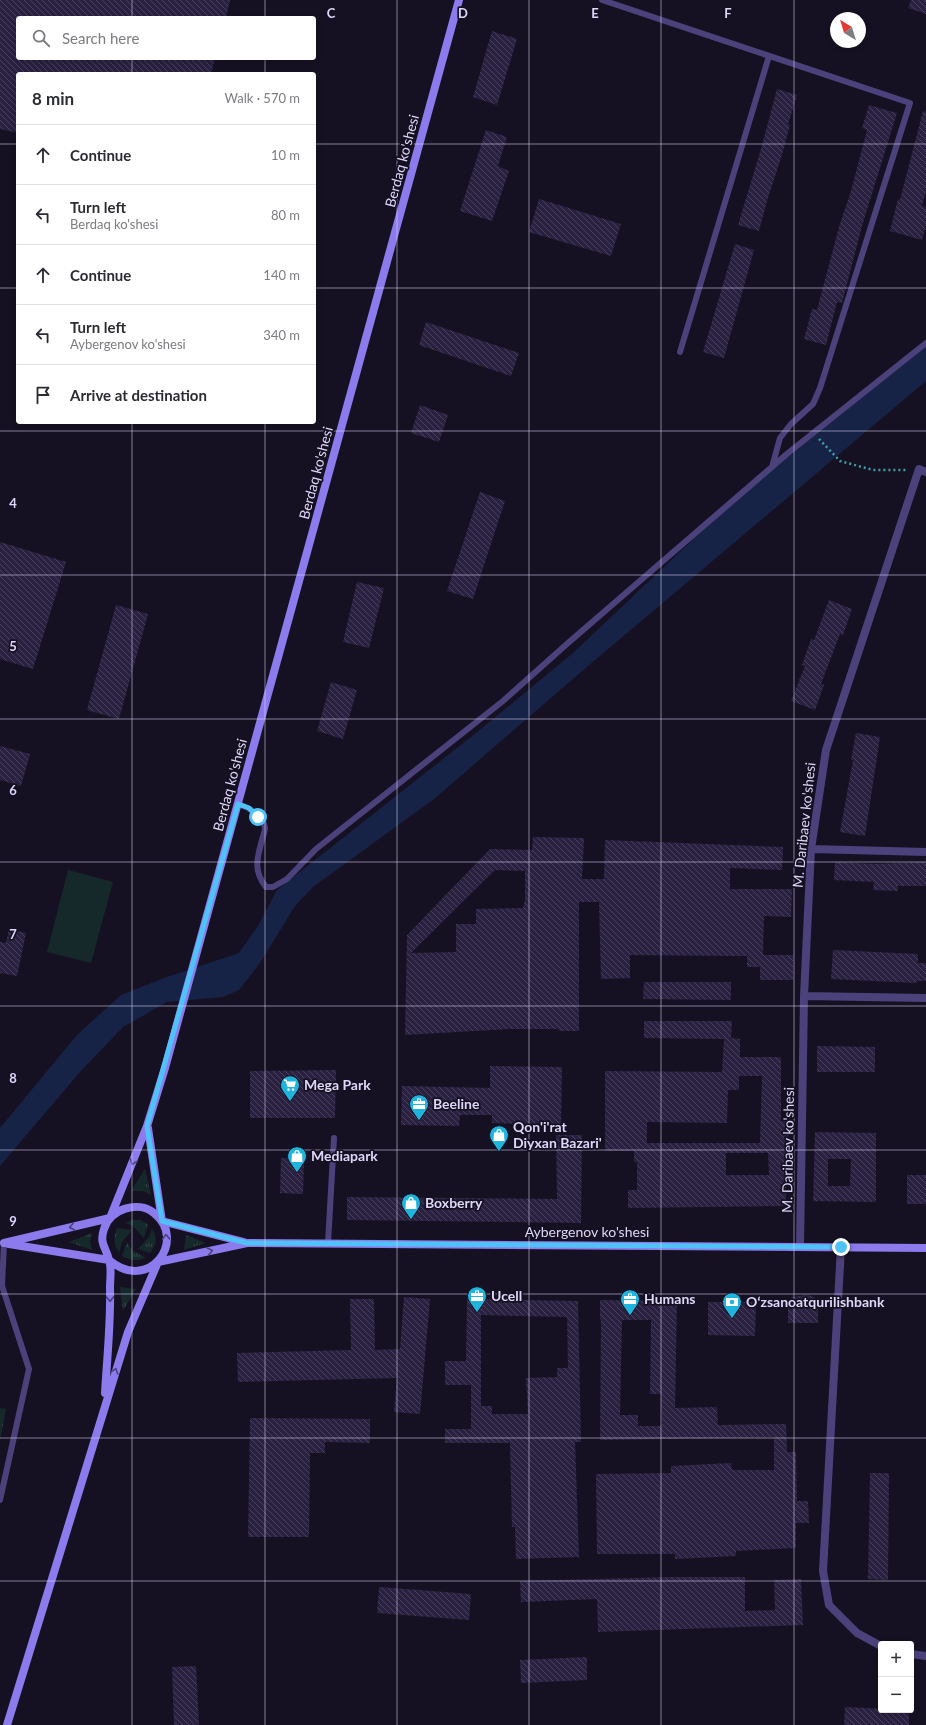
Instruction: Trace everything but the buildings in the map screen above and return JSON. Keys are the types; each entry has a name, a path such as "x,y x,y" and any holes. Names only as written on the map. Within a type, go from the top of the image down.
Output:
{"main road":[{"name":"Berdaq ko'shesi","path":"110,1218 147,1126 197,953 459,0"},
{"path":"7,1725 128,1332 158,1262 164,1253 167,1242 166,1231 162,1221 147,1126"},
{"path":"158,1262 149,1268 133,1271 118,1267 110,1260 104,1249 102,1239 104,1228 110,1218 120,1210 137,1207 153,1213 162,1221"},
{"path":"2,1243 110,1218"},
{"name":"Aybergenov ko'shesi","path":"162,1221 247,1243"},
{"path":"2,1243 110,1260"},
{"name":"Aybergenov ko'shesi","path":"158,1262 247,1243 926,1248"},
{"path":"104,1408 110,1320 110,1260"}],"street":[{"name":"M. Daribaev ko'shesi","path":"800,1247 804,996 811,849 826,750 922,470"},
{"path":"811,849 926,852"},
{"path":"804,996 926,998"},
{"path":"841,1247 823,1572 829,1605 857,1633 878,1644"},
{"path":"914,1654 926,1656"}],"lane":[{"path":"602,0 910,103 814,404 791,424 780,438 772,467"},
{"path":"680,352 769,56"},
{"path":"238,804 249,808 263,822 265,828 257,857 258,878 266,887 273,887 287,879 327,840 503,701 573,638 772,467 926,343"},
{"path":"328,1243 334,1138"},
{"path":"0,1500 29,1369 2,1286 2,1243"}],"path":[{"path":"813,433 840,461 873,470 922,470"}],"green space":[{"path":"68,870 113,882 91,963 47,952"},
{"path":"145,1169 151,1195 143,1191 131,1191"},
{"path":"132,1220 140,1220 148,1224 144,1238 133,1226 126,1223"},
{"path":"117,1228 132,1230 122,1242 119,1253 115,1241"},
{"path":"152,1229 156,1241 150,1253 138,1249 149,1237"},
{"path":"92,1233 90,1242 92,1250 69,1242"},
{"path":"186,1235 206,1243 184,1250"},
{"path":"127,1242 132,1250 146,1258 134,1260 122,1256"},
{"path":"120,1287 136,1289 123,1311"},
{"path":"0,1408 6,1409 0,1440"}],"water":[{"path":"926,344 926,381 588,666 434,799 313,887 295,906 260,963 239,990 223,997 167,1002 123,1027 80,1072 0,1166 0,1128 77,1035 121,995 167,977 239,953 258,926 277,890 481,729 573,653 739,496"}],"place":[{"name":"Mega Park","path":"290,1102"},
{"name":"Beeline","path":"419,1121"},
{"name":"Qon'i'rat Diyxan Bazari'","path":"499,1152"},
{"name":"Mediapark","path":"297,1173"},
{"name":"Boxberry","path":"411,1220"},
{"name":"Ucell","path":"477,1313"},
{"name":"Humans","path":"630,1316"},
{"name":"Oʻzsanoatqurilishbank","path":"732,1319"}],"route":[{"path":"258,817 249,808 238,804 147,1126 162,1221 247,1243 841,1247"}]}
